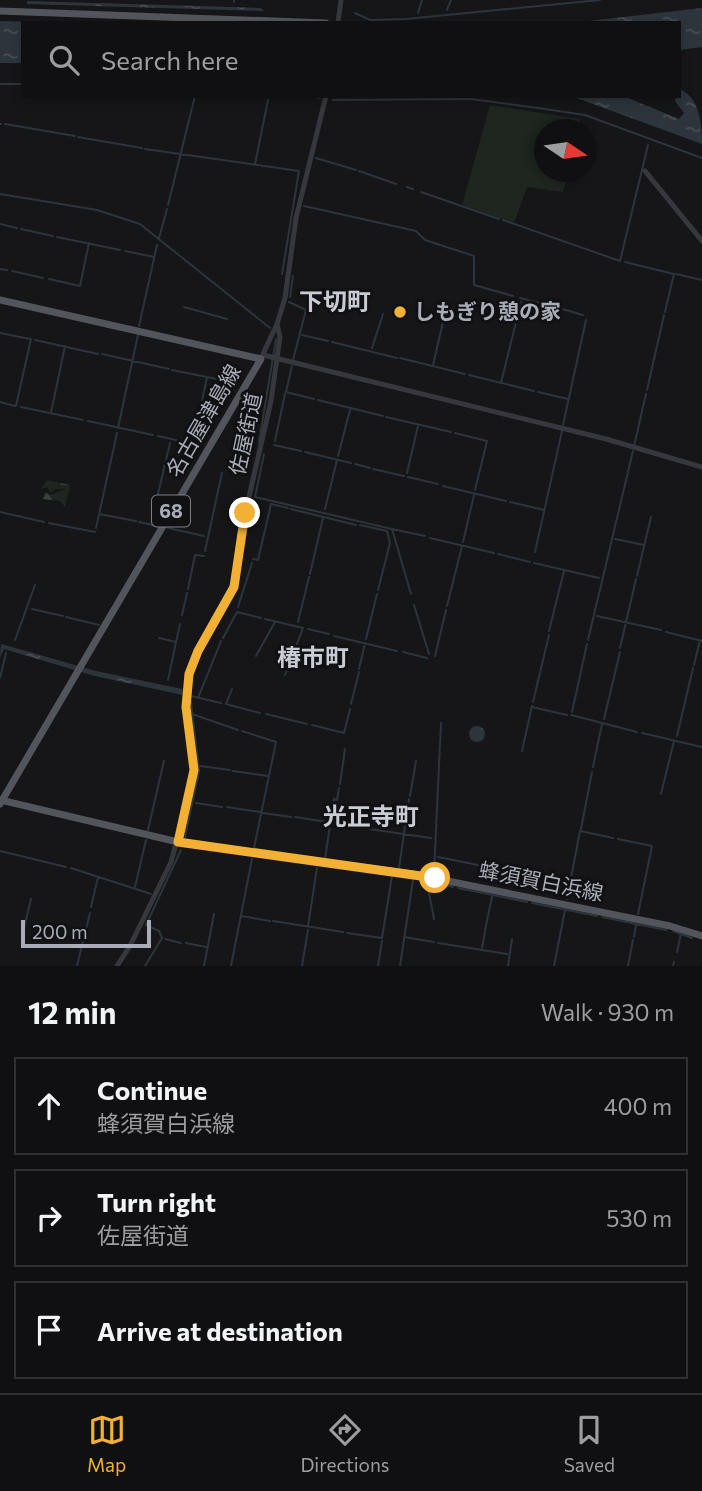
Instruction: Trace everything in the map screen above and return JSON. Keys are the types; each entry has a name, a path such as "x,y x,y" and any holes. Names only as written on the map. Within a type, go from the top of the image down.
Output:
{"main road":[{"path":"0,11 272,21"},
{"name":"名古屋津島線","path":"0,300 262,357 1,801"},
{"name":"蜂須賀白浜線","path":"1,801 178,842 413,874 670,926 702,936"}],"street":[{"path":"338,21 341,0"},
{"name":"佐屋街道","path":"117,966 130,946 178,842 194,770 186,707 189,674 198,651 234,587 243,523 263,440 274,359 280,337 277,324 285,298 299,200 325,98"},
{"path":"645,171 702,240"},
{"path":"277,324 262,357 606,439 702,467"}],"green space":[{"path":"490,105 580,119 534,119 534,182 566,182 563,192 527,187 514,223 462,205"},
{"path":"47,480 70,485 65,507 60,501 42,499 45,492 50,495 67,489 54,489 51,493 47,487 41,489"}],"water":[{"path":"27,1 261,8 264,11 27,4"},
{"path":"702,8 702,47 681,50 681,21 588,21"},
{"path":"0,21 21,22 21,63 0,63"},
{"path":"681,90 696,105 702,144 576,98 628,98 679,119 684,113 675,101 676,98 681,98"},
{"path":"1,644 96,671 182,689 183,695 95,676 4,649 0,658"},
{"path":"474,726 480,726 485,734 483,740 474,742 469,737 469,731"}],"waterway":[{"path":"418,13 422,0"},
{"path":"447,10 451,0"},
{"path":"355,13 370,20 406,19 600,0"},
{"path":"0,84 21,84"},
{"path":"168,205 195,98"},
{"path":"333,100 471,99 585,115 702,158"},
{"path":"255,164 268,100"},
{"path":"5,124 75,136"},
{"path":"78,137 142,148"},
{"path":"503,220 620,261 648,145"},
{"path":"145,149 299,171 282,274"},
{"path":"316,158 356,170"},
{"path":"359,171 396,184"},
{"path":"407,187 413,189"},
{"path":"421,192 499,219"},
{"path":"0,194 97,210 140,224 270,328"},
{"path":"304,206 416,231 425,240 474,256 474,285 513,296"},
{"path":"159,238 167,209"},
{"path":"0,224 17,228"},
{"path":"21,229 53,236"},
{"path":"57,237 120,250"},
{"path":"49,279 80,286 89,243"},
{"path":"139,326 157,245"},
{"path":"125,251 154,257"},
{"path":"625,262 674,274 665,312"},
{"path":"0,269 7,270"},
{"path":"12,271 43,278"},
{"path":"676,274 702,280"},
{"path":"290,297 293,276"},
{"path":"520,298 548,305"},
{"path":"289,302 306,310 293,360"},
{"path":"501,383 521,302"},
{"path":"184,307 227,319"},
{"path":"562,309 583,315"},
{"path":"372,348 383,314"},
{"path":"647,390 664,315"},
{"path":"563,425 586,320"},
{"path":"433,365 443,322"},
{"path":"0,333 30,339"},
{"path":"118,428 138,335"},
{"path":"302,335 328,341"},
{"path":"16,406 31,339"},
{"path":"259,442 276,339"},
{"path":"35,340 98,354"},
{"path":"332,342 397,358"},
{"path":"51,413 65,346"},
{"path":"102,354 169,369"},
{"path":"400,358 465,374"},
{"path":"292,366 286,392 314,399"},
{"path":"158,436 193,444 207,377 172,370"},
{"path":"469,375 534,391"},
{"path":"207,377 217,379"},
{"path":"538,392 568,399"},
{"path":"275,441 285,394"},
{"path":"634,446 646,394"},
{"path":"318,400 383,416"},
{"path":"0,402 15,406"},
{"path":"21,407 83,420"},
{"path":"338,456 350,410"},
{"path":"386,417 451,432"},
{"path":"88,421 153,435"},
{"path":"407,473 418,426"},
{"path":"535,552 562,431"},
{"path":"96,528 117,433"},
{"path":"455,433 487,441 475,490"},
{"path":"157,498 170,443"},
{"path":"274,445 301,451"},
{"path":"588,640 633,451"},
{"path":"305,452 351,463"},
{"path":"264,454 255,497 392,529 411,594"},
{"path":"325,509 337,460"},
{"path":"355,464 370,468"},
{"path":"373,469 404,476"},
{"path":"205,551 222,473"},
{"path":"408,477 438,484"},
{"path":"443,486 506,501"},
{"path":"463,542 474,495"},
{"path":"510,502 544,510"},
{"path":"253,559 258,560 271,504 288,508"},
{"path":"291,509 356,525"},
{"path":"0,512 44,522"},
{"path":"99,514 136,521"},
{"path":"637,576 651,517"},
{"path":"310,574 323,518"},
{"path":"139,522 157,526"},
{"path":"49,523 95,532"},
{"path":"360,525 387,531 390,543 378,590"},
{"path":"168,528 204,536"},
{"path":"392,529 425,536"},
{"path":"430,538 494,553"},
{"path":"615,539 644,545"},
{"path":"447,606 462,546"},
{"path":"498,554 530,562"},
{"path":"188,589 195,555 204,556"},
{"path":"238,607 252,563"},
{"path":"534,563 599,578"},
{"path":"549,631 564,571"},
{"path":"298,622 309,577"},
{"path":"620,648 636,579"},
{"path":"15,640 35,585"},
{"path":"182,615 187,593"},
{"path":"366,639 377,594"},
{"path":"414,605 429,654"},
{"path":"32,609 63,616"},
{"path":"435,656 446,610"},
{"path":"223,638 237,612 261,618"},
{"path":"597,616 661,630"},
{"path":"66,617 99,625"},
{"path":"265,619 303,628 285,675"},
{"path":"256,656 275,622"},
{"path":"159,638 176,642 180,624"},
{"path":"308,629 329,634"},
{"path":"666,632 702,641"},
{"path":"533,702 549,635"},
{"path":"334,636 397,651"},
{"path":"694,665 700,640"},
{"path":"198,698 221,641"},
{"path":"168,680 176,642"},
{"path":"359,669 365,643"},
{"path":"572,712 587,644"},
{"path":"403,652 427,658"},
{"path":"604,719 620,652"},
{"path":"0,678 6,653"},
{"path":"677,736 693,668"},
{"path":"351,704 359,672"},
{"path":"232,689 226,704 260,713"},
{"path":"191,696 221,703"},
{"path":"185,837 199,771 191,702"},
{"path":"522,751 532,706"},
{"path":"532,707 567,715"},
{"path":"312,725 344,733 350,709"},
{"path":"192,714 238,730"},
{"path":"266,714 307,724"},
{"path":"571,715 637,732"},
{"path":"434,872 441,723"},
{"path":"593,767 602,724"},
{"path":"242,731 276,742 254,848"},
{"path":"642,733 702,747"},
{"path":"661,794 674,741"},
{"path":"340,784 345,749"},
{"path":"148,830 164,761"},
{"path":"410,796 416,761"},
{"path":"200,766 230,770"},
{"path":"233,771 268,776"},
{"path":"581,829 592,772"},
{"path":"325,859 334,799 337,800 339,788"},
{"path":"399,868 409,799"},
{"path":"196,803 222,807"},
{"path":"227,807 260,812"},
{"path":"263,813 291,817"},
{"path":"295,817 365,828"},
{"path":"369,829 431,838"},
{"path":"580,831 613,838"},
{"path":"567,899 580,831"},
{"path":"618,839 652,846 638,914"},
{"path":"135,887 146,840"},
{"path":"145,966 162,938 159,931 146,925 181,850"},
{"path":"0,851 66,867"},
{"path":"438,857 493,868"},
{"path":"231,966 252,859"},
{"path":"71,868 151,894"},
{"path":"308,926 317,868"},
{"path":"499,869 566,884"},
{"path":"347,933 382,938 392,876"},
{"path":"91,907 98,877"},
{"path":"400,966 413,880"},
{"path":"433,882 453,887"},
{"path":"427,883 434,919"},
{"path":"458,888 527,902"},
{"path":"485,930 492,897"},
{"path":"24,928 31,899"},
{"path":"532,903 597,916"},
{"path":"554,966 565,910"},
{"path":"77,966 90,913"},
{"path":"204,966 214,914"},
{"path":"241,916 270,921"},
{"path":"602,917 666,930"},
{"path":"273,921 343,932"},
{"path":"634,937 636,924"},
{"path":"302,966 308,930"},
{"path":"673,931 681,934 677,952"},
{"path":"482,948 485,932"},
{"path":"681,934 692,938"},
{"path":"404,937 434,942"},
{"path":"165,939 181,943"},
{"path":"508,966 512,939"},
{"path":"628,966 633,940"},
{"path":"378,966 382,941"},
{"path":"186,943 206,947"},
{"path":"438,943 507,954"},
{"path":"673,966 674,962"}],"place":[{"name":"しもぎり憩の家","path":"400,312"}],"district":[{"name":"下切町","path":"335,302"},
{"name":"椿市町","path":"313,658"},
{"name":"光正寺町","path":"371,817"}],"route":[{"path":"245,513 234,587 198,651 189,674 186,707 194,753 194,770 178,842 435,878"}]}
